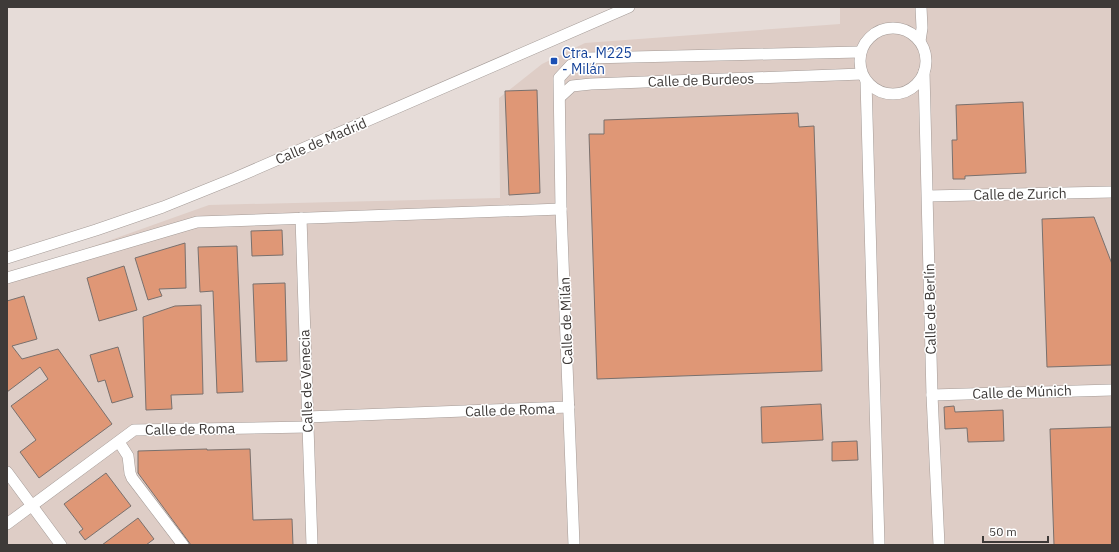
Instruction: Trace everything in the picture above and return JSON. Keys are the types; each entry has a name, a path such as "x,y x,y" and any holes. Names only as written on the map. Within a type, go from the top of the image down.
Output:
{"street":[{"name":"Calle de Madrid","path":"7,258 163,207 629,7"},
{"path":"920,42 922,28 921,7"},
{"path":"864,78 874,88 883,93 903,93 912,88 919,81 924,72 926,62 925,51 920,42 912,34 903,29 892,27 882,29 872,34 865,42 860,52 859,63 864,78 879,545"},
{"name":"Calle de Burdeos","path":"560,97 559,78 571,65 588,58 860,52"},
{"name":"Calle de Berlín","path":"924,72 932,395 940,545"},
{"name":"Calle de Burdeos","path":"560,97 572,86 591,84 864,78"},
{"name":"Calle de Milán","path":"560,97 561,209 574,545"},
{"name":"Calle de Zurich","path":"928,196 1112,192"},
{"path":"7,278 197,222 561,209"},
{"name":"Calle de Venecia","path":"301,218 312,545"},
{"name":"Calle de Múnich","path":"932,395 1112,390"},
{"name":"Calle de Roma","path":"7,524 134,430 569,407"},
{"path":"118,442 128,456 132,478 183,545"},
{"path":"7,472 61,545"}],"shaded area":[{"path":"840,7 1112,7 1112,545 7,545 7,277 209,205 500,198 499,98 542,64 585,43 840,24"}],"building":[{"path":"537,90 540,193 509,195 505,91"},
{"path":"1023,102 1026,173 965,176 965,179 953,179 952,140 957,140 956,105"},
{"path":"798,113 799,127 814,126 822,371 597,379 589,134 604,134 604,120"},
{"path":"1094,217 1112,264 1112,365 1047,367 1042,219"},
{"path":"282,230 283,255 252,256 251,231"},
{"path":"185,243 186,288 159,289 162,296 148,300 135,258"},
{"path":"237,246 243,392 217,393 213,291 200,292 198,247"},
{"path":"124,266 137,310 99,321 87,278"},
{"path":"285,283 287,361 256,362 253,284"},
{"path":"24,296 37,339 12,346 22,359 58,349 112,424 39,478 20,452 36,440 11,406 48,379 40,367 7,392 7,301"},
{"path":"201,305 203,394 171,395 172,409 146,410 143,317 175,306"},
{"path":"118,347 133,397 112,403 105,380 98,382 90,355"},
{"path":"821,404 823,440 762,443 761,407"},
{"path":"954,406 955,412 1003,410 1004,441 968,442 967,428 945,429 944,407"},
{"path":"1112,427 1112,545 1054,545 1050,429"},
{"path":"857,441 858,460 832,461 832,442"},
{"path":"250,449 253,520 292,519 293,545 191,545 138,473 138,451"},
{"path":"106,473 131,506 85,540 79,532 83,529 64,504"},
{"path":"138,518 154,539 146,545 102,545"}],"place":[{"name":"Ctra. M225 - Milán","path":"554,61"}]}
